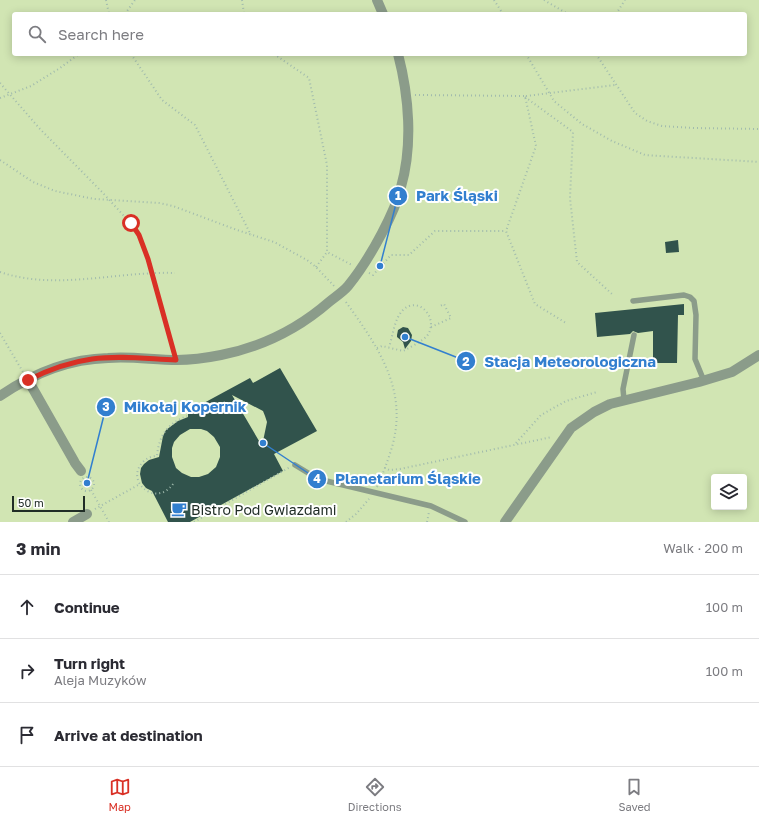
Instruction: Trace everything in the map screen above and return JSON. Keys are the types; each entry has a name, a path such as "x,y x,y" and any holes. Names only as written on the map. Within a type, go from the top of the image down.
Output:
{"street":[{"path":"376,0 382,12"},
{"path":"0,396 28,380 56,368 93,359 116,358 187,360 221,355 257,345 278,337 306,320 340,293 347,287 360,270 376,244 391,216 402,187 408,138 406,95 398,56"},
{"path":"505,522 571,428 594,412 610,404 704,381 732,372 759,355"},
{"path":"28,380 77,465"},
{"path":"73,522 87,514"}],"lane":[{"path":"633,301 684,295 690,297 694,301 696,315 695,359 704,381"},
{"path":"624,400 623,389 634,335"},
{"path":"295,465 318,479 431,506 465,522"}],"path":[{"path":"106,0 109,12"},
{"path":"126,12 135,0"},
{"path":"242,0 244,12"},
{"path":"494,0 502,12"},
{"path":"544,0 565,12"},
{"path":"617,12 625,0"},
{"path":"0,98 31,86 76,56"},
{"path":"132,56 162,100 195,125 251,235"},
{"path":"277,56 309,78 327,165 327,252 316,267"},
{"path":"527,56 554,101 582,124 612,141 645,156 759,162"},
{"path":"597,56 615,85 635,113 647,121 662,126 759,129"},
{"path":"0,83 40,129 111,201 135,228 143,245 176,360"},
{"path":"406,95 525,96 615,85"},
{"path":"525,96 536,146 506,231 535,304 566,323"},
{"path":"525,96 573,132 570,198 578,262 612,294"},
{"path":"0,160 25,178 55,191 84,198 159,203 173,206 283,246 301,256 316,267 340,293 377,348 391,378 396,404 395,438 377,488 356,514 346,522"},
{"path":"327,252 360,270 373,275 391,255 409,255 435,231 506,231"},
{"path":"0,272 21,278 57,280 151,272 175,273"},
{"path":"430,327 451,318 444,304 440,306"},
{"path":"377,348 382,346 404,351 426,336 432,320 429,313 424,308 417,306 406,308 398,317 389,347"},
{"path":"0,333 28,380"},
{"path":"516,444 541,415 566,401 597,392"},
{"path":"174,484 168,490 158,494 146,490 140,484 138,473 142,463 148,458 158,456 159,443 166,430 175,422 187,416"},
{"path":"385,468 389,470 400,469 556,436 563,439"},
{"path":"194,522 295,465"},
{"path":"86,478 91,479 94,485 91,490 83,490 80,485 81,481 86,478"},
{"path":"87,514 140,484"},
{"path":"91,490 109,522"}],"green space":[{"path":"0,0 759,0 759,522 0,522"}],"building":[{"path":"678,240 679,252 666,253 665,242"},
{"path":"684,304 684,315 678,315 677,363 653,363 653,331 638,333 633,331 630,334 597,337 595,313"},
{"path":"403,327 408,328 412,335 411,341 405,349 403,342 397,337 398,330"},
{"path":"280,368 317,431 274,454 283,471 190,522 168,522 152,491 146,488 142,483 140,474 141,468 149,460 159,457 163,436 166,430 178,421 188,417 188,413 193,408 205,409 202,404 250,378 253,383","holes":["232,395 263,411 267,422 262,446","190,429 201,429 207,431 214,437 220,447 220,457 216,467 208,474 199,477 191,477 182,473 176,468 172,457 174,442 180,435"]}],"place":[{"name":"Park Śląski","path":"380,266"},
{"name":"Stacja Meteorologiczna","path":"405,337"},
{"name":"Planetarium Śląskie","path":"263,443"},
{"name":"Mikołaj Kopernik","path":"87,483"},
{"name":"Bistro Pod Gwiazdami","path":"179,509"}],"route":[{"path":"28,380 56,368 93,359 116,358 176,360 148,259 139,235 131,223"}]}
